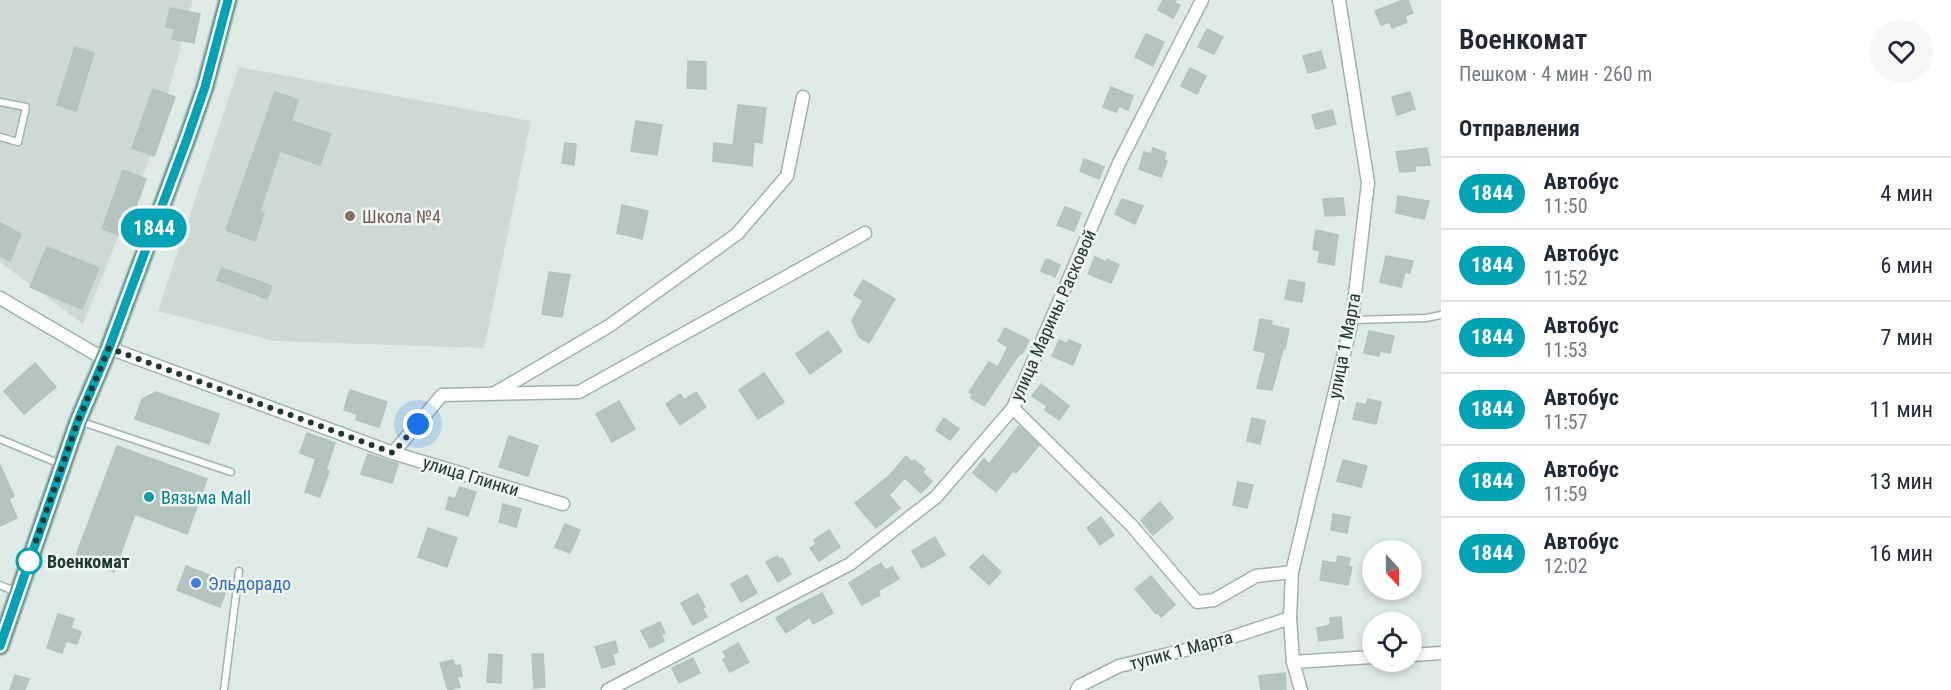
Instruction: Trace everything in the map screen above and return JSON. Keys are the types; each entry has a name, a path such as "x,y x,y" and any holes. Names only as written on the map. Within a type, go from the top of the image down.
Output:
{"main road":[{"path":"0,646 78,421 106,354 205,87 228,0"}],"street":[{"name":"улица Марины Расковой","path":"608,690 850,564 936,496 1013,408 1119,163 1202,0"},
{"name":"улица 1 Марта","path":"1301,690 1293,662 1290,618 1292,572 1352,320 1368,183 1340,0"},
{"path":"494,394 609,326 737,234 787,176 802,97"},
{"path":"393,453 442,395 579,392 866,234"},
{"name":"улица Глинки","path":"0,298 106,354 393,453 563,504"},
{"path":"1013,408 1132,526 1197,602 1214,600 1256,576 1292,572"},
{"name":"тупик 1 Марта","path":"1077,690 1079,686 1119,666 1214,643 1290,618"},
{"path":"1422,654 1441,653"},
{"path":"1293,662 1362,658"}],"lane":[{"path":"0,102 26,108 18,142 0,137"},
{"path":"1352,320 1426,318 1441,315"},
{"path":"78,421 231,472"},
{"path":"0,439 62,465"},
{"path":"224,690 239,571"},
{"path":"0,585 18,592"}],"shaded area":[{"path":"0,0 193,0 153,150 83,324 0,262"},
{"name":"Школа №4","path":"239,67 531,121 484,348 275,341 158,311"}],"building":[{"path":"1163,0 1176,0 1175,3 1180,5 1173,18 1158,10"},
{"path":"1408,0 1413,13 1405,16 1407,22 1392,28 1390,22 1381,25 1375,11"},
{"path":"170,8 200,14 194,43 172,39 175,29 166,27"},
{"path":"1207,29 1223,37 1214,54 1198,47"},
{"path":"1146,34 1164,42 1153,66 1135,57"},
{"path":"75,47 94,53 76,111 57,105"},
{"path":"1321,51 1326,68 1308,73 1303,56"},
{"path":"688,61 706,62 706,89 687,88"},
{"path":"1190,68 1206,76 1197,94 1181,86"},
{"path":"1111,87 1133,96 1128,110 1119,106 1116,112 1103,107"},
{"path":"153,89 175,97 154,156 132,148"},
{"path":"275,92 298,100 291,121 331,134 320,165 280,151 260,211 264,213 255,241 226,230"},
{"path":"1410,92 1415,109 1397,115 1392,97"},
{"path":"738,105 766,108 762,143 754,142 752,166 713,161 714,143 733,145"},
{"path":"1332,110 1336,124 1316,129 1312,115"},
{"path":"636,121 662,125 657,155 631,151"},
{"path":"565,143 576,144 574,165 562,163"},
{"path":"1153,148 1166,153 1164,159 1167,161 1161,177 1139,169 1144,152 1151,154"},
{"path":"1427,148 1430,165 1415,166 1415,171 1400,172 1396,152"},
{"path":"1084,159 1104,167 1099,179 1080,171"},
{"path":"123,170 146,179 125,237 102,229"},
{"path":"1398,196 1429,201 1424,219 1396,213"},
{"path":"1343,198 1345,215 1325,216 1323,199"},
{"path":"1122,199 1143,206 1135,224 1115,214"},
{"path":"622,205 648,211 642,239 617,233"},
{"path":"1065,207 1081,213 1074,231 1057,225"},
{"path":"0,223 21,234 10,261 0,256"},
{"path":"1316,230 1338,235 1334,265 1318,262 1320,251 1313,249"},
{"path":"47,247 99,268 82,309 30,287"},
{"path":"1386,256 1413,261 1410,273 1405,272 1401,287 1380,282"},
{"path":"1095,257 1106,262 1107,259 1119,265 1111,283 1088,274"},
{"path":"1046,259 1060,265 1055,277 1041,271"},
{"path":"222,268 272,286 267,299 217,280"},
{"path":"549,272 570,275 562,317 542,314"},
{"path":"863,280 895,299 869,343 859,337 852,320 863,301 854,295"},
{"path":"1289,280 1305,283 1302,302 1285,299"},
{"path":"1260,319 1272,321 1271,325 1289,329 1272,390 1257,388 1266,353 1254,350"},
{"path":"1005,328 1029,340 1022,354 1020,353 984,406 971,398 973,395 969,392 989,362 998,367 1008,347 998,341"},
{"path":"828,331 842,351 810,374 796,354"},
{"path":"1369,331 1394,336 1390,353 1380,351 1379,356 1364,353"},
{"path":"1059,340 1067,344 1069,340 1081,345 1073,365 1052,356"},
{"path":"35,363 56,387 24,414 4,391"},
{"path":"764,373 784,402 758,419 739,390"},
{"path":"1041,384 1069,406 1059,420 1045,410 1047,406 1032,396"},
{"path":"350,390 387,402 379,427 356,420 357,414 344,410"},
{"path":"156,392 219,414 209,444 135,419 142,399"},
{"path":"696,392 706,407 680,425 666,404 680,394 684,400"},
{"path":"1368,399 1381,402 1376,424 1353,419 1357,403 1366,405"},
{"path":"619,401 635,429 612,442 596,414"},
{"path":"944,418 959,429 950,440 936,430"},
{"path":"1252,418 1265,421 1260,444 1247,441"},
{"path":"1019,426 1039,445 1016,473 1013,471 996,492 973,473 984,459 989,464"},
{"path":"307,433 335,443 320,497 305,492 316,459 300,453"},
{"path":"509,436 538,446 528,476 499,467"},
{"name":"Вязьма Mall","path":"117,446 207,479 187,534 135,514 114,572 75,558"},
{"path":"368,454 398,464 392,483 361,474"},
{"path":"906,456 925,469 922,472 932,481 921,493 905,478 889,495 900,508 876,528 855,503 890,475"},
{"path":"1343,460 1367,466 1361,487 1337,481"},
{"path":"0,465 14,496 9,499 17,518 0,526"},
{"path":"1238,482 1253,485 1247,508 1233,505"},
{"path":"460,487 476,492 468,516 446,509 449,497 455,499"},
{"path":"1160,502 1173,518 1153,535 1141,520"},
{"path":"503,504 521,509 516,527 499,522"},
{"path":"1333,514 1350,517 1347,533 1331,530"},
{"path":"1101,517 1114,535 1100,545 1087,528"},
{"path":"565,524 580,530 570,553 555,547"},
{"path":"428,528 457,538 447,567 418,557"},
{"path":"829,530 840,547 819,561 810,548 816,544 814,540"},
{"path":"935,537 945,555 922,568 912,551"},
{"path":"983,555 1001,572 989,585 970,567"},
{"path":"777,556 779,559 782,558 791,574 778,582 766,562"},
{"path":"1338,556 1350,558 1348,566 1352,567 1348,585 1320,580 1323,561 1336,563"},
{"path":"881,563 885,570 892,567 899,579 878,591 880,595 862,605 849,583"},
{"path":"186,566 229,583 220,607 177,590"},
{"path":"747,575 757,593 741,602 731,584"},
{"path":"1151,576 1175,605 1161,617 1135,589"},
{"path":"822,593 833,613 813,624 810,617 786,633 776,618"},
{"path":"698,594 707,617 693,625 681,603"},
{"path":"58,614 74,619 71,628 81,632 77,644 66,641 62,653 47,648"},
{"path":"1341,617 1343,638 1319,641 1317,628 1330,625 1330,618"},
{"path":"660,622 665,633 661,635 664,641 650,648 641,631"},
{"path":"615,641 618,652 612,654 615,664 602,668 595,647"},
{"path":"738,643 749,662 730,672 723,660 726,657 723,652"},
{"path":"489,654 502,655 501,683 487,682"},
{"path":"532,654 543,654 545,687 534,688"},
{"path":"693,658 700,673 679,683 672,668"},
{"path":"453,660 455,666 460,665 462,676 457,677 460,687 448,690 440,663"},
{"path":"1285,673 1286,689 1261,690 1259,676"},
{"path":"15,675 29,679 25,690 10,690"}],"bus line":[{"name":"1844","path":"0,646 78,421 109,348 187,139 205,87 228,0"}],"place":[{"name":"Школа №4","path":"350,216"},
{"name":"Вязьма Mall","path":"149,497"},
{"name":"Военкомат","path":"29,561"},
{"name":"Эльдорадо","path":"196,583"}],"route":[{"path":"29,561 78,421 109,348 393,453 418,424"}]}
